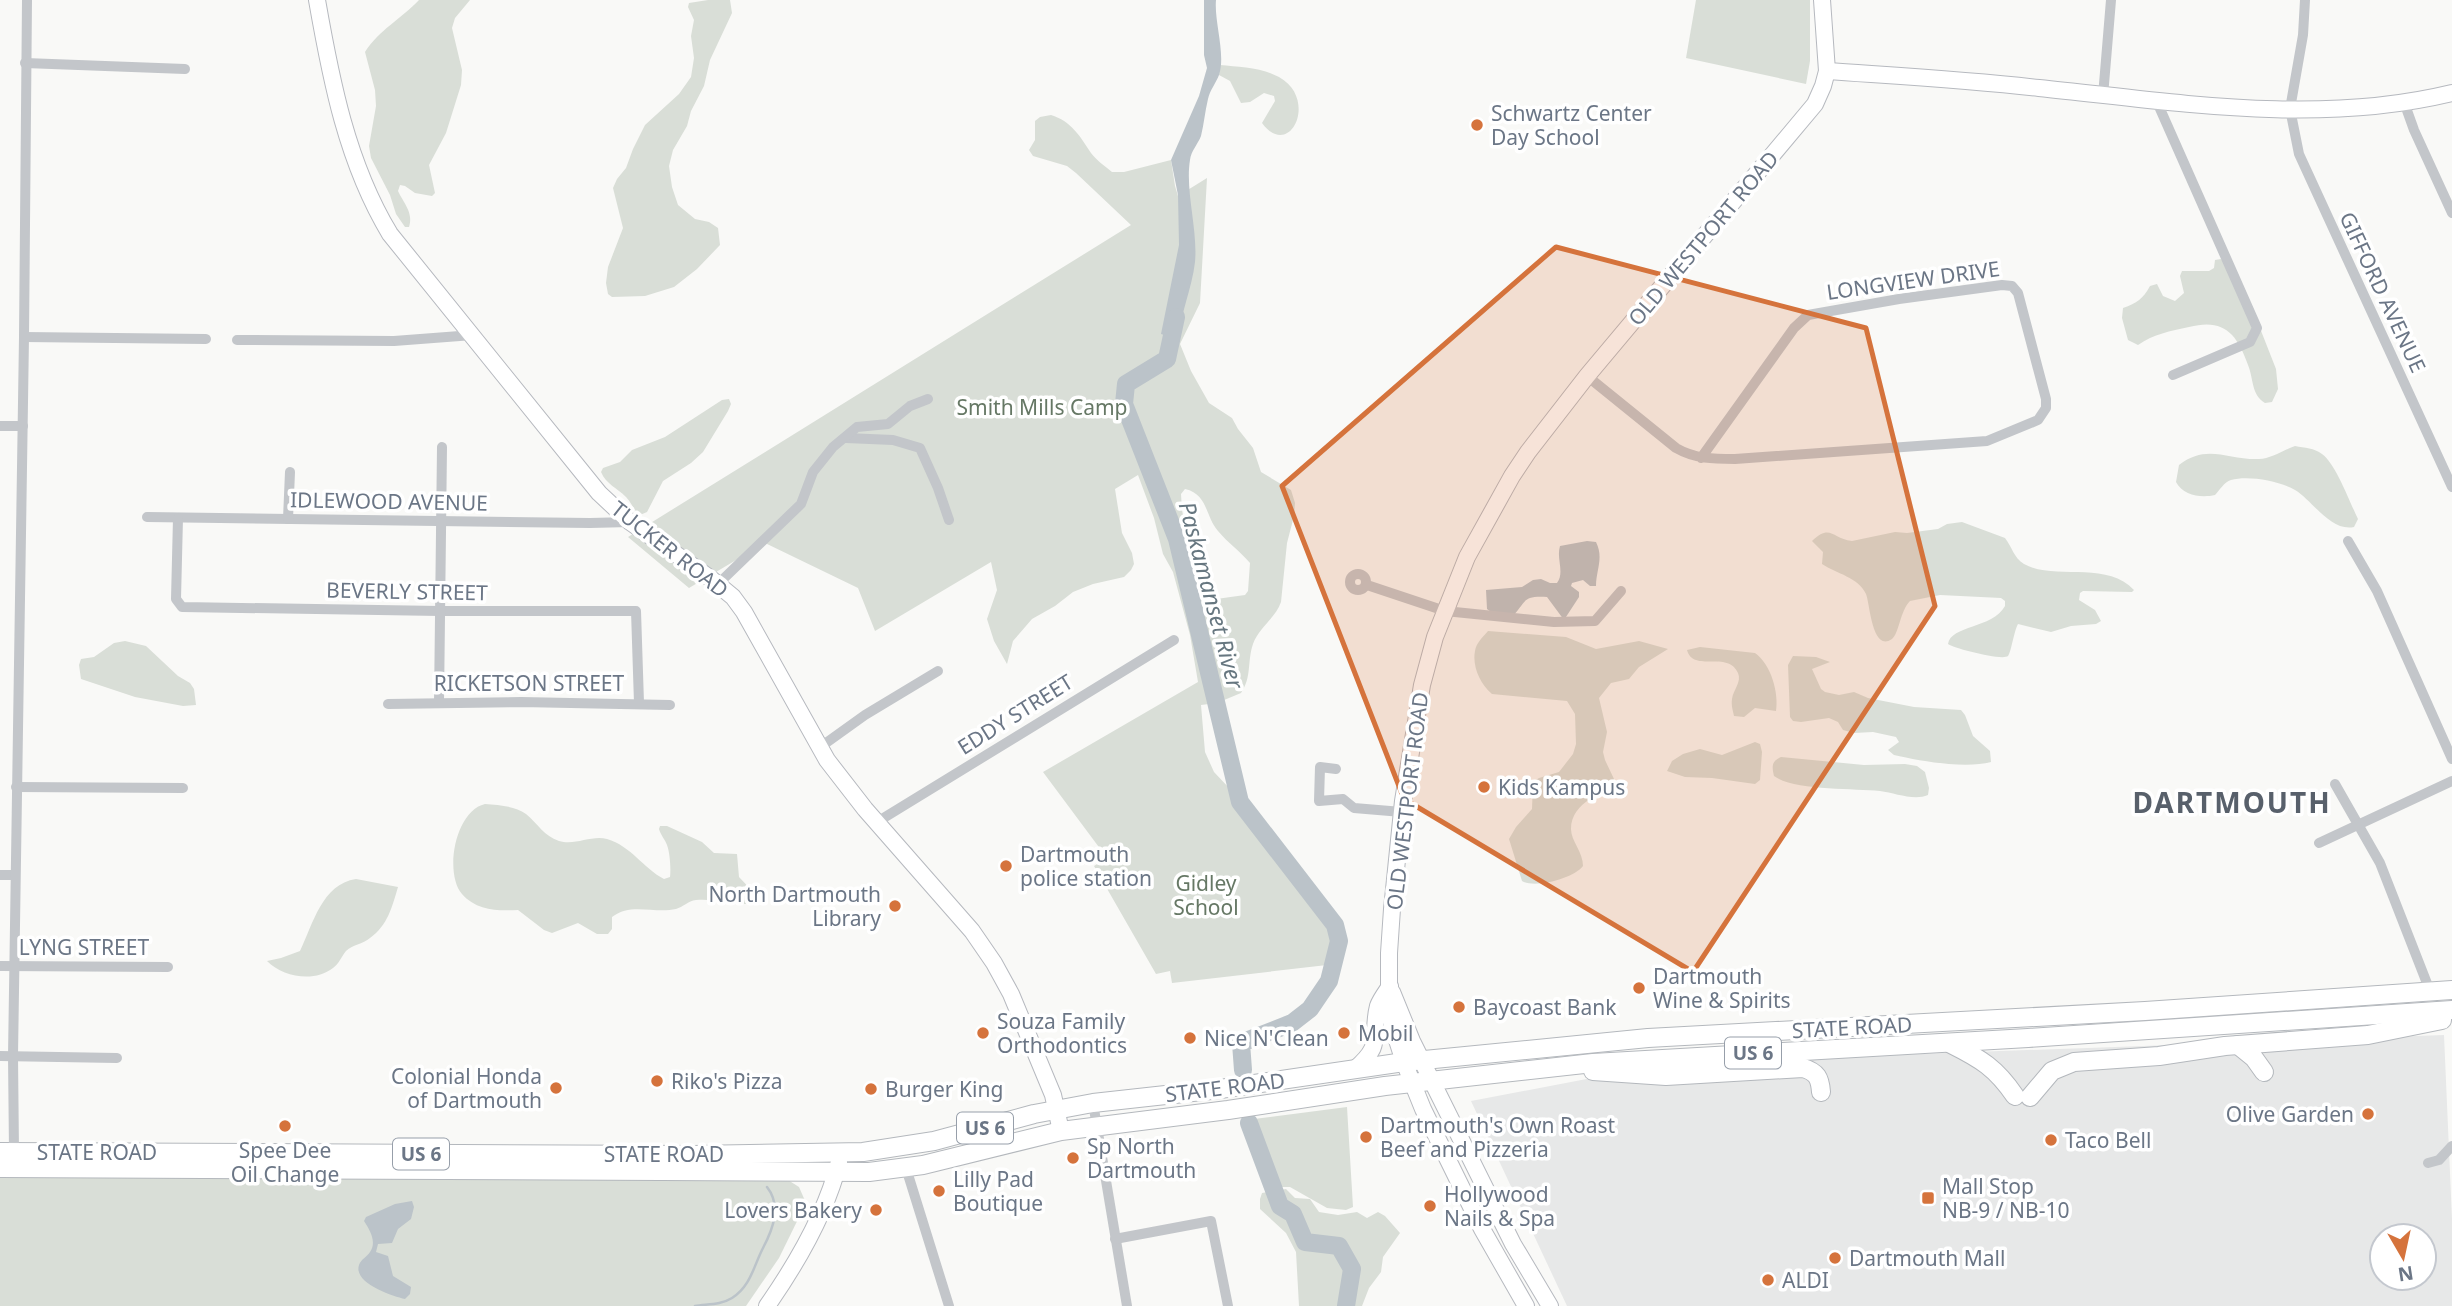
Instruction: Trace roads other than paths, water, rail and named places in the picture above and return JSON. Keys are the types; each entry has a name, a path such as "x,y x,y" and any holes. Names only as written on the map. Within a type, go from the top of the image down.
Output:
{"main road":[{"name":"TUCKER ROAD","path":"317,0 337,102 350,145 376,209 399,246 611,506 733,597 751,622 819,748 877,822 972,931 994,963 1011,995 1057,1109 1061,1131"},
{"path":"1822,0 1826,71 1998,83 2210,107 2290,110 2404,102 2452,93"},
{"name":"OLD WESTPORT ROAD","path":"1413,1062 1390,986 1392,909 1402,812 1422,685 1445,611 1467,557 1511,477 1545,428 1815,104 1826,71"},
{"path":"1355,1069 1374,1047 1378,1004 1390,986"},
{"name":"STATE ROAD","path":"0,1168 433,1163 841,1153 881,1150 934,1141 1057,1109 1093,1103 1220,1089 1413,1062 1648,1038 2145,1011 2452,990"},
{"name":"STATE ROAD","path":"7,1152 869,1172 906,1168 1061,1131 1412,1083 1593,1063 2088,1035 2452,1010"},
{"path":"1948,1043 1994,1069 2022,1097 2045,1077 2066,1064 2159,1056 2238,1045 2378,1034 2452,1017"},
{"path":"2088,1035 2195,1050"},
{"path":"2238,1045 2254,1058 2264,1072 2281,1042"},
{"path":"1413,1062 1432,1081 1513,1244 1550,1306"},
{"path":"1413,1062 1412,1083 1482,1229 1526,1306"},
{"path":"1559,1068 1656,1076 1802,1069 1811,1071 1818,1077 1821,1092"},
{"path":"766,1306 817,1220 841,1153"}],"street":[{"path":"7,1152 13,1056 27,0"},
{"path":"2103,96 2111,0"},
{"path":"2290,110 2303,35 2305,0"},
{"path":"25,64 185,69"},
{"path":"2157,102 2257,328 2250,342 2173,375"},
{"path":"2404,102 2452,213"},
{"name":"GIFFORD AVENUE","path":"2290,110 2299,154 2452,487"},
{"name":"LONGVIEW DRIVE","path":"1587,376 1676,448 1687,455 1701,458 1735,459 1977,443 2031,424 2042,416 2046,408 2046,399 2018,293 2012,286 2002,285 1808,315 1786,339 1701,458"},
{"path":"237,340 394,341 472,335"},
{"path":"24,337 206,339"},
{"path":"718,584 801,504 813,472 833,447 857,427 888,424 910,406 928,399"},
{"path":"0,426 23,426"},
{"path":"846,438 878,438 906,442 920,448 949,520"},
{"path":"439,702 442,447"},
{"path":"288,519 290,472"},
{"name":"IDLEWOOD AVENUE","path":"147,517 630,522"},
{"name":"BEVERLY STREET","path":"178,518 176,599 179,605 186,607 636,611 639,703"},
{"path":"2348,541 2377,591 2452,759"},
{"path":"1367,585 1445,611 1554,622 1595,621 1621,591"},
{"name":"EDDY STREET","path":"877,822 1174,640"},
{"path":"819,748 865,715 938,671"},
{"name":"RICKETSON STREET","path":"388,704 439,702 670,705"},
{"path":"1336,769 1320,767 1320,801 1343,799 1354,808 1402,812"},
{"path":"2319,843 2452,781"},
{"path":"2335,784 2388,880 2430,991"},
{"path":"16,787 183,788"},
{"path":"0,875 15,875"},
{"name":"LYNG STREET","path":"0,966 167,967"},
{"path":"0,1056 117,1058"},
{"path":"1093,1103 1127,1306"},
{"path":"2428,1163 2439,1160 2452,1146"},
{"path":"906,1168 949,1306"},
{"path":"1115,1239 1211,1221 1228,1306"}],"waterway":[{"name":"Paskamanset River","path":"1176,317 1167,359 1126,384 1124,404 1177,539 1240,802 1335,925 1339,941 1329,981 1310,1009 1292,1023 1241,1043 1243,1070"},
{"name":"Paskamanset River","path":"1249,1123 1280,1206 1293,1214 1305,1242 1339,1246 1352,1269 1346,1306"},
{"path":"695,1306 728,1300 744,1288 770,1233 774,1218 774,1202 767,1187"}],"place":[{"name":"Schwartz Center Day School","path":"1477,125"},
{"name":"Kids Kampus","path":"1484,787"},
{"name":"Dartmouth police station","path":"1006,866"},
{"name":"North Dartmouth Library","path":"895,906"},
{"name":"Dartmouth Wine & Spirits","path":"1639,988"},
{"name":"Baycoast Bank","path":"1459,1007"},
{"name":"Souza Family Orthodontics","path":"983,1033"},
{"name":"Mobil","path":"1344,1033"},
{"name":"Nice N'Clean","path":"1190,1038"},
{"name":"Riko's Pizza","path":"657,1081"},
{"name":"Colonial Honda of Dartmouth","path":"556,1088"},
{"name":"Burger King","path":"871,1089"},
{"name":"Olive Garden","path":"2368,1114"},
{"name":"Spee Dee Oil Change","path":"285,1126"},
{"name":"Dartmouth's Own Roast Beef and Pizzeria","path":"1366,1137"},
{"name":"Taco Bell","path":"2051,1140"},
{"name":"Sp North Dartmouth","path":"1073,1158"},
{"name":"Lilly Pad Boutique","path":"939,1191"},
{"name":"Mall Stop NB-9 / NB-10","path":"1928,1198"},
{"name":"Hollywood Nails & Spa","path":"1430,1206"},
{"name":"Lovers Bakery","path":"876,1210"},
{"name":"Dartmouth Mall","path":"1835,1258"},
{"name":"ALDI","path":"1768,1280"}],"district":[{"name":"DARTMOUTH","path":"2232,802"}],"park label":[{"name":"Smith Mills Camp","path":"1042,407"},
{"name":"Gidley School","path":"1206,895"}]}
